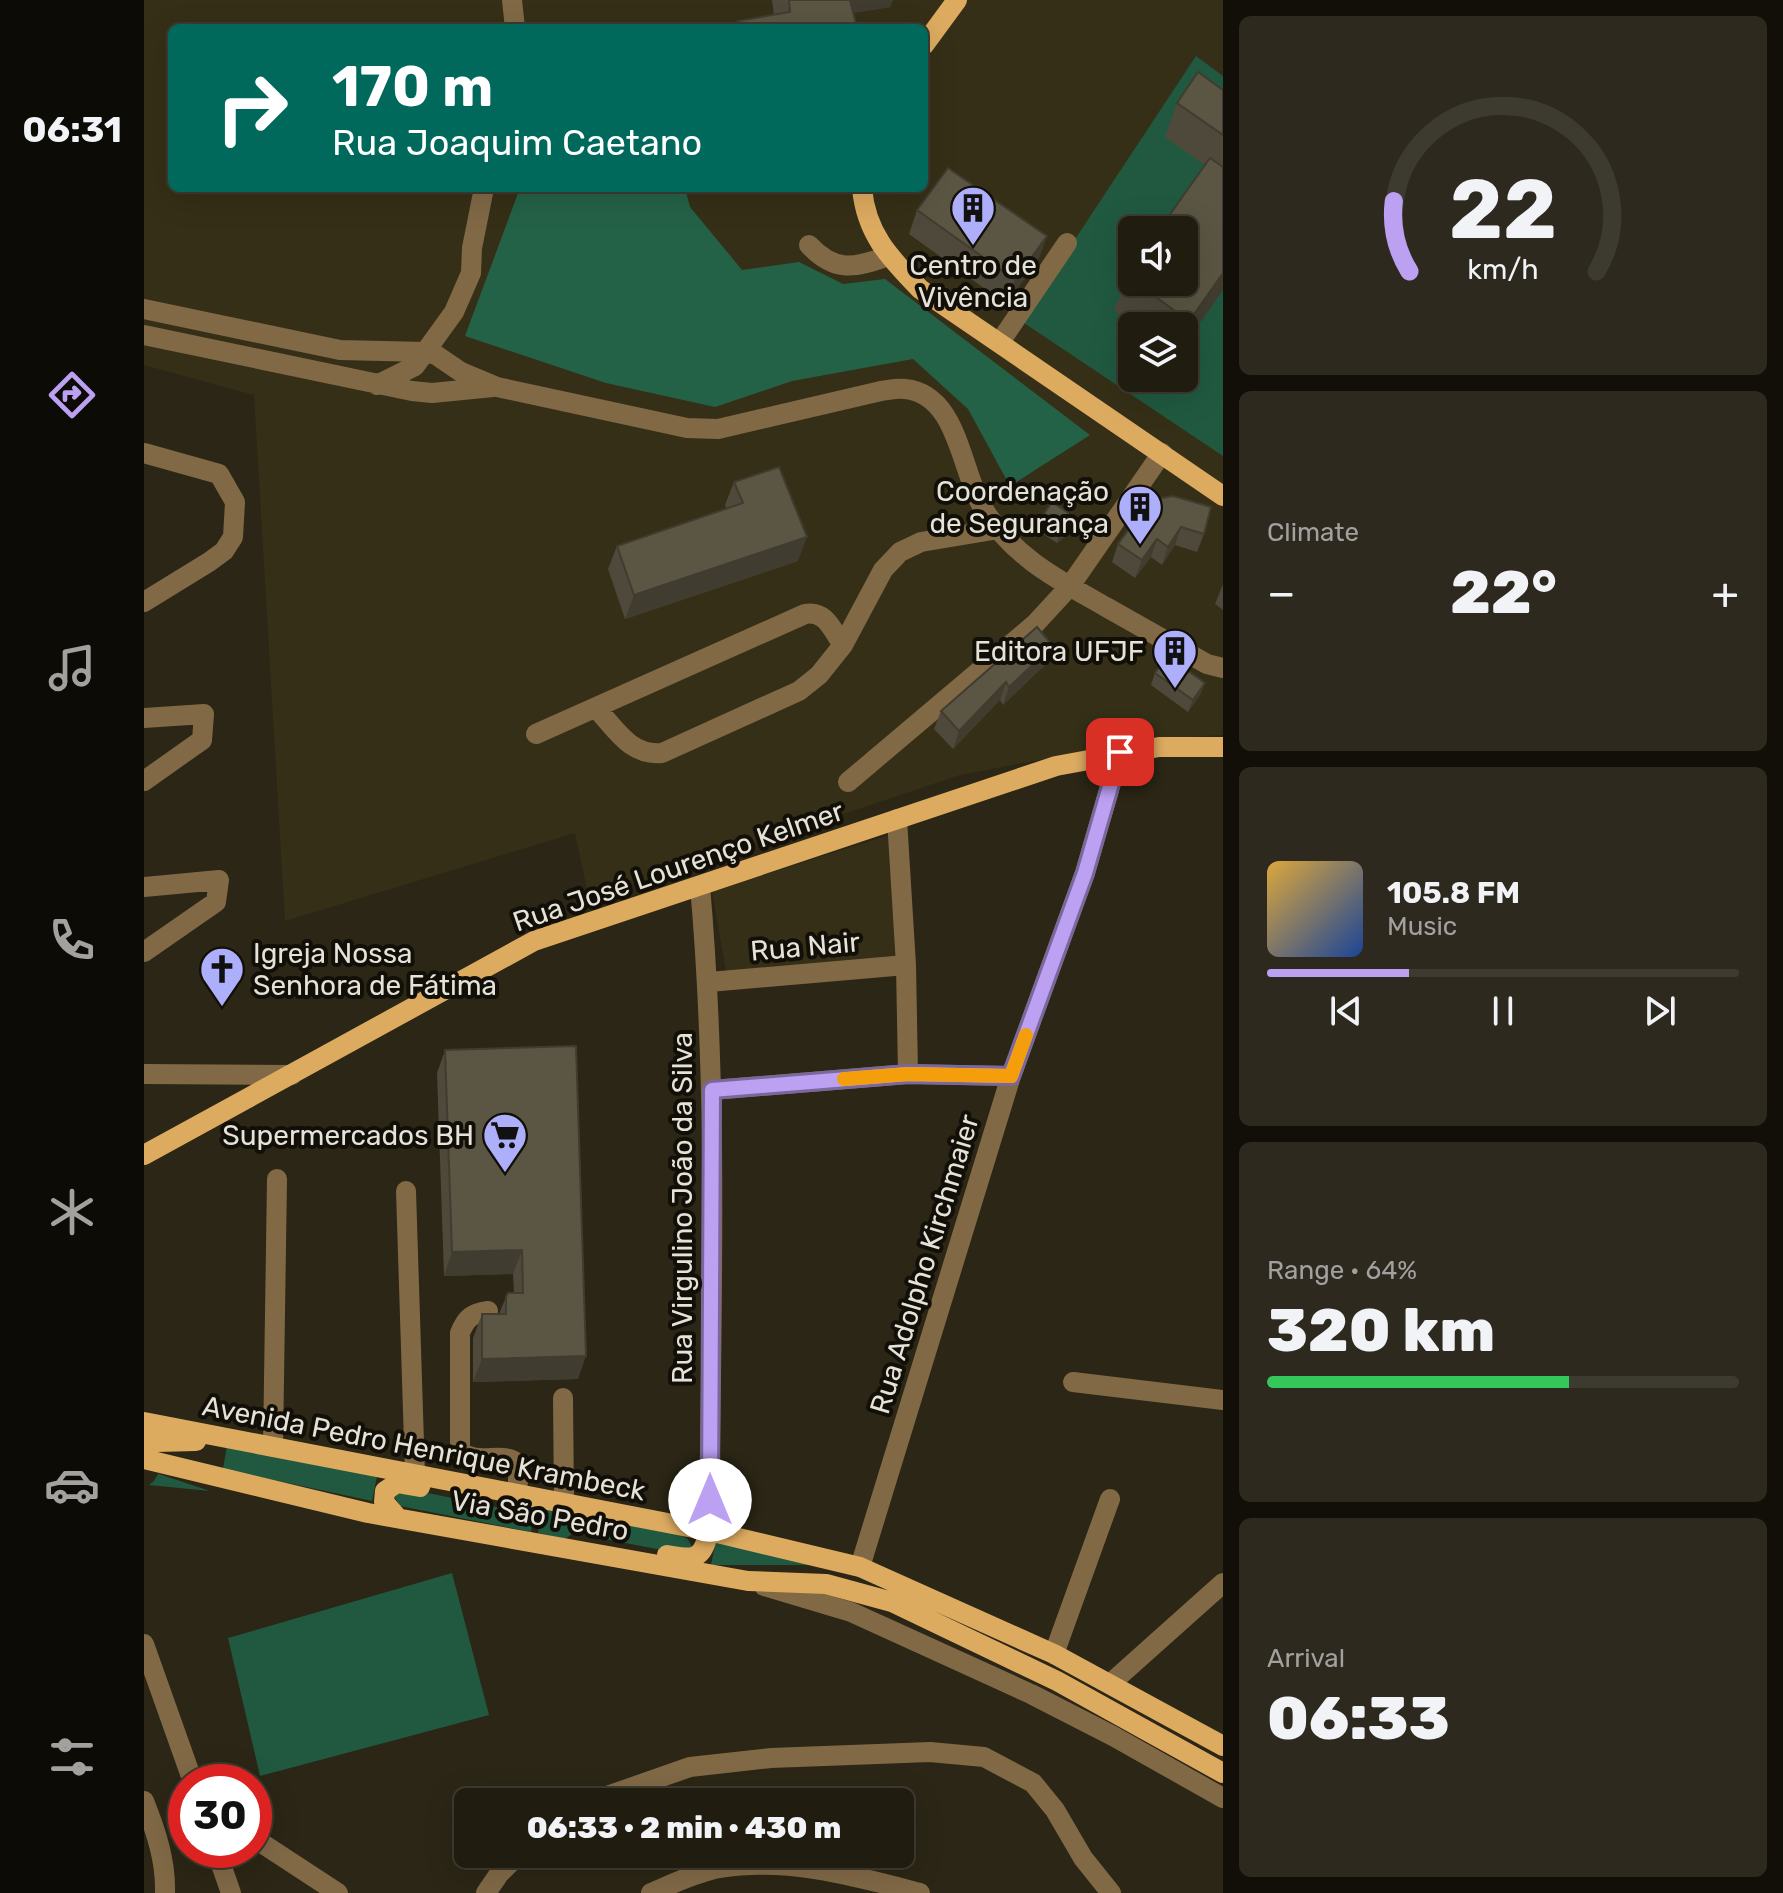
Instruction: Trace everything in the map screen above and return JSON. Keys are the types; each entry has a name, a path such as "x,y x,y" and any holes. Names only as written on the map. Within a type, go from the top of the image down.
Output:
{"main road":[{"path":"928,40 957,0"},
{"path":"863,192 872,229 888,256 920,289 1223,496"},
{"name":"Rua José Lourenço Kelmer","path":"144,1155 534,941 1056,766 1159,747 1223,747"},
{"name":"Rua José Lourenço Kelmer","path":"1123,752 1160,759 1223,760"},
{"name":"Avenida Pedro Henrique Krambeck","path":"144,1422 709,1531 860,1567 1054,1654 1223,1746"},
{"path":"144,1439 189,1442 220,1437"},
{"name":"Via São Pedro","path":"148,1464 398,1518 748,1581 826,1584 892,1602 1057,1681 1223,1773"},
{"path":"398,1518 384,1502 385,1491 397,1483 508,1501 517,1495"},
{"path":"566,1549 578,1541 689,1559 703,1552 709,1531"}],"street":[{"path":"512,0 515,24"},
{"path":"377,385 415,366 464,292 471,273 472,248 483,192"},
{"path":"1000,342 1067,243"},
{"path":"809,245 822,259 840,266 861,266 888,256"},
{"path":"144,309 340,350 426,352 461,372 497,387 701,429 754,422 881,391 905,389 926,394 941,409 956,437 969,480 984,509 1021,555 1036,567 1207,664 1223,668"},
{"path":"144,335 377,385 432,393 497,387"},
{"path":"262,360 269,335"},
{"path":"144,453 219,474 235,502 233,537 224,551 144,602"},
{"path":"848,782 1035,624 1070,586 1162,453"},
{"path":"596,708 633,748 646,755 662,753 799,691 819,675 843,645 883,570 900,552 921,542 999,529"},
{"path":"536,734 805,614 815,612 824,617 843,645"},
{"path":"144,718 204,714 202,740 144,781"},
{"name":"Rua Adolpho Kirchmaier","path":"860,1567 1011,1076 1085,873 1123,752"},
{"path":"897,819 906,965 908,1074"},
{"path":"144,887 219,880 216,902 144,952"},
{"name":"Rua Virgulino João da Silva","path":"700,886 709,982 712,1090 709,1531"},
{"name":"Rua Nair","path":"709,982 906,965"},
{"path":"144,1074 292,1075"},
{"path":"712,1090 908,1074 1011,1076"},
{"path":"273,1447 277,1179"},
{"path":"406,1191 415,1474"},
{"path":"488,1311 471,1315 460,1333 460,1451 468,1457 487,1460 512,1457 519,1465 517,1495"},
{"path":"1073,1382 1223,1400"},
{"path":"563,1398 564,1503"},
{"path":"1054,1654 1110,1499"},
{"path":"748,1581 851,1612 938,1651 1113,1736 1223,1798"},
{"path":"1110,1684 1223,1583"},
{"path":"144,1644 187,1764"},
{"path":"630,1788 690,1767 756,1759 930,1752 984,1757 1033,1783 1055,1810 1083,1858 1111,1893"},
{"path":"144,1801 166,1871 165,1893"},
{"path":"272,1850 338,1893"},
{"path":"651,1893 718,1868 774,1864 862,1878 920,1893"},
{"path":"222,1868 231,1893"},
{"path":"486,1893 505,1868"}],"shaded area":[{"path":"144,0 1223,0 1223,735 1146,740 960,775 589,899 575,833 285,921 254,395 144,365"},
{"path":"889,835 898,956 726,972 712,891"}],"green space":[{"path":"1196,56 1223,76 1223,456 1127,392 1198,392 1198,312 1118,312 1118,386 1021,321"},
{"path":"519,192 686,192 690,207 742,270 799,262 843,284 885,279 1090,435 1010,486 968,409 913,359 792,381 715,407 606,383 465,336"},
{"path":"227,1445 377,1476 372,1501 223,1469"},
{"path":"158,1474 210,1491 149,1485"},
{"path":"403,1488 511,1510 523,1502 535,1504 531,1532 400,1506 394,1496"},
{"path":"543,1505 681,1535 688,1539 692,1547 683,1554 573,1533 565,1539 538,1533"},
{"path":"716,1540 823,1565 711,1565"},
{"path":"452,1573 489,1715 272,1773 272,1764 257,1764 228,1638"}],"building":[{"path":"789,0 850,0 856,24 739,24 738,21 790,12"},
{"path":"1198,72 1223,90 1223,135 1177,103"},
{"path":"1210,158 1223,167 1223,273 1195,312 1177,312 1154,296 1198,296 1198,216 1169,216"},
{"path":"948,168 1047,236 1015,280 917,210"},
{"path":"779,467 807,537 634,595 617,546 743,503 734,482"},
{"path":"1173,496 1211,507 1204,534 1181,527 1168,547 1157,539 1142,560 1118,544 1143,510 1162,498"},
{"path":"1052,502 1068,513 1071,524 1061,531 1041,518"},
{"path":"1037,627 1053,646 1009,687 1006,682 959,731 941,711"},
{"path":"1167,656 1205,683 1193,700 1155,673"},
{"name":"Supermercados BH","path":"576,1046 586,1356 482,1359 482,1314 506,1314 508,1293 523,1293 522,1250 452,1252 445,1050"}],"slow traffic":[{"path":"844,1079 908,1074 1011,1076 1026,1035"}],"place":[{"name":"Centro de Vivência","path":"973,247"},
{"name":"Coordenação de Segurança","path":"1140,546"},
{"name":"Editora UFJF","path":"1175,690"},
{"name":"Igreja Nossa Senhora de Fátima","path":"222,1008"},
{"name":"Supermercados BH","path":"505,1174"}],"route":[{"path":"710,1500 712,1090 908,1074 1011,1076 1085,873 1120,752"}]}
